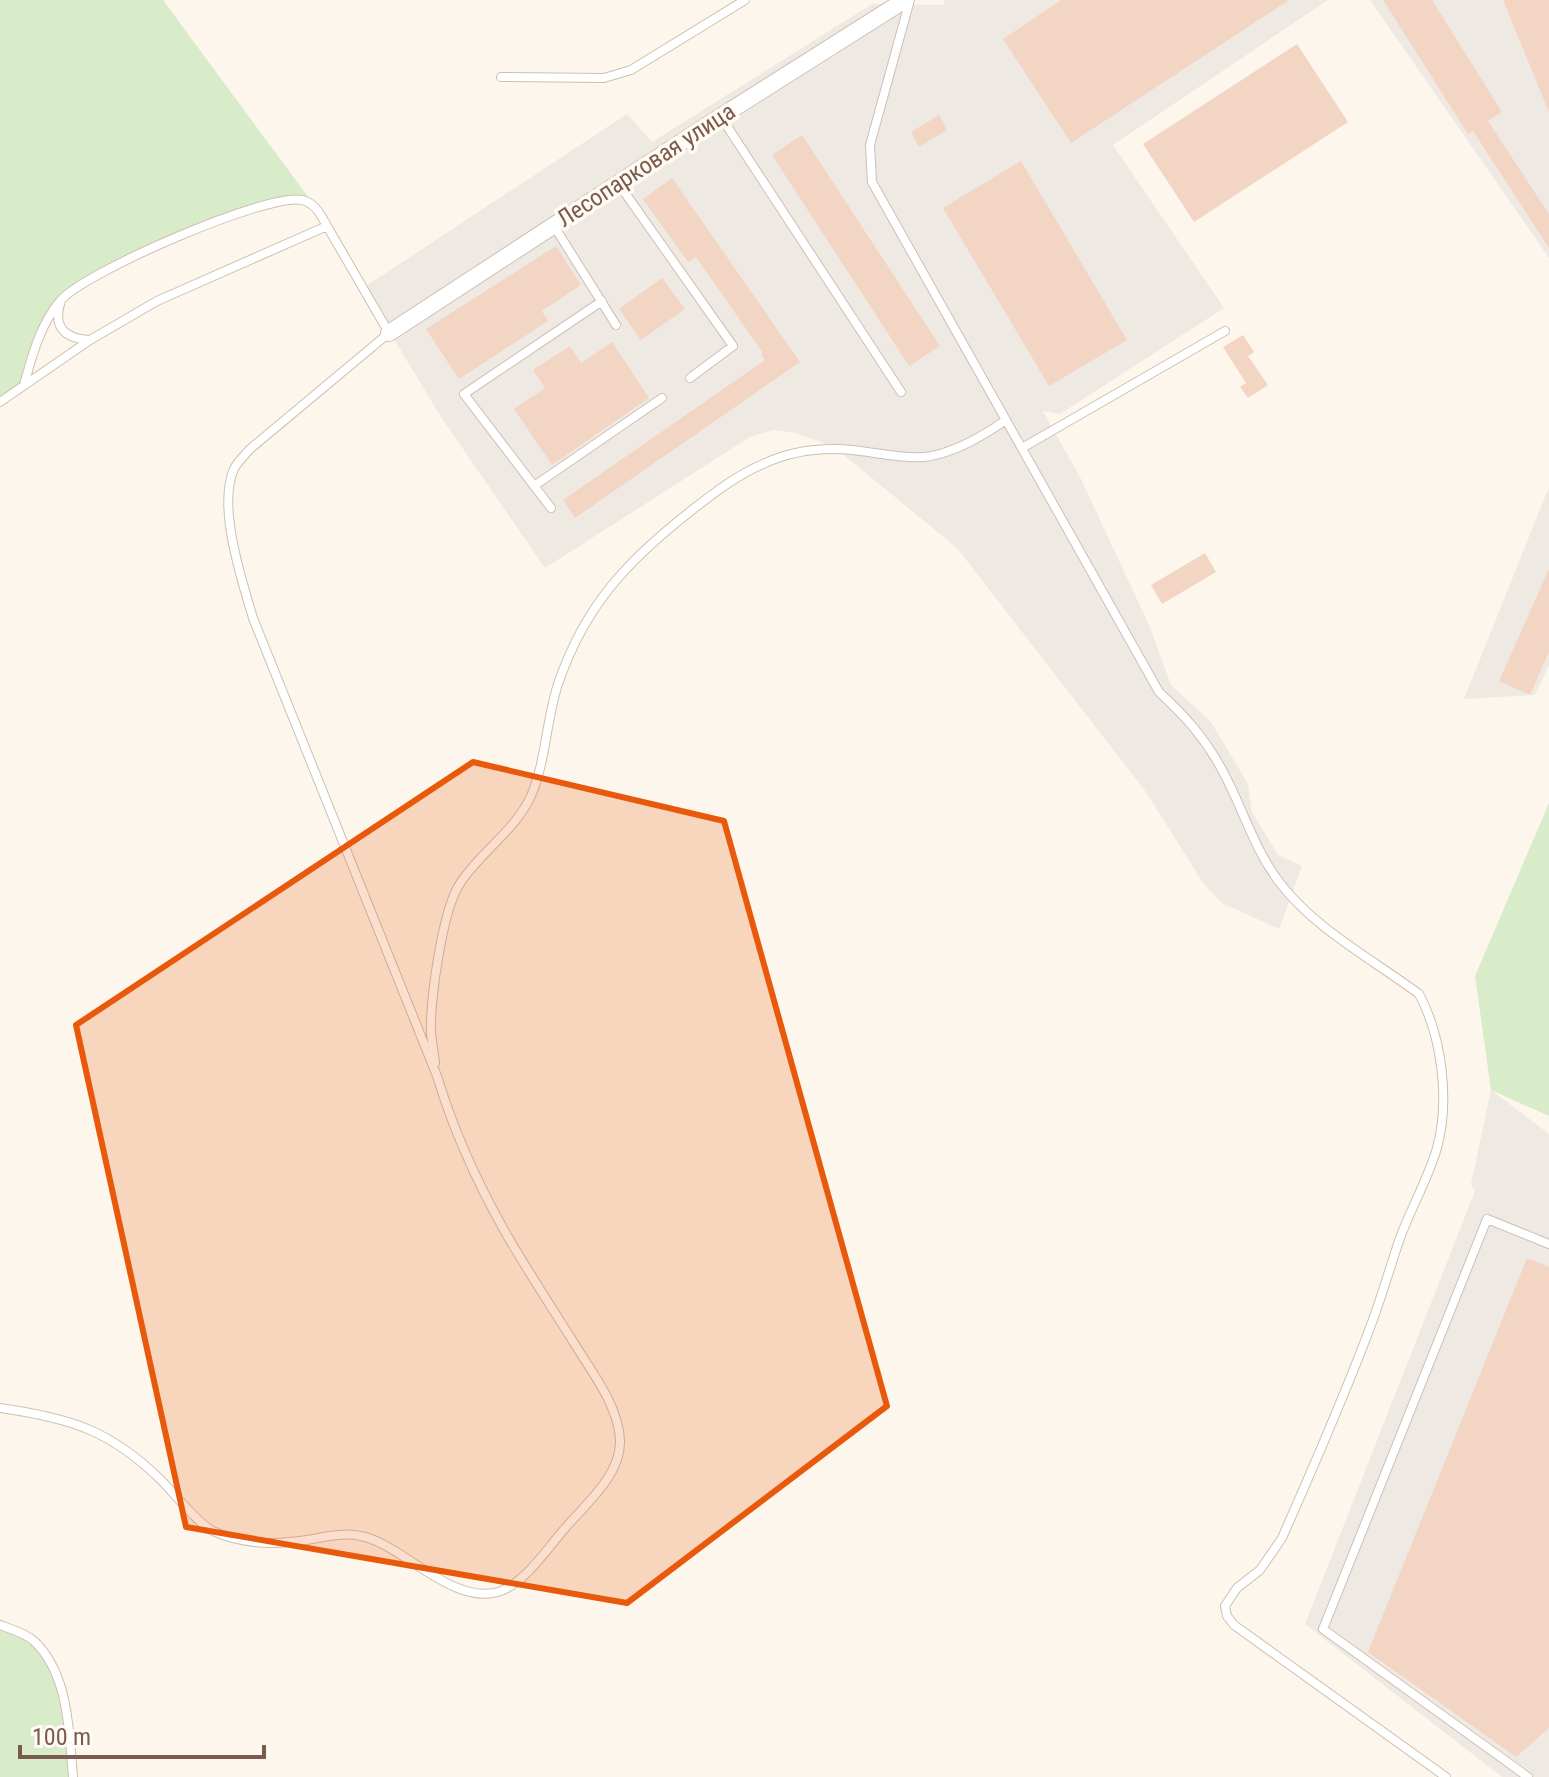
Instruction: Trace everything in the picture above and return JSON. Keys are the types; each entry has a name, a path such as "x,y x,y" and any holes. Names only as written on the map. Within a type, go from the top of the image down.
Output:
{"street":[{"name":"Лесопарковая улица","path":"389,333 720,117 908,0"}],"lane":[{"path":"501,77 604,78 631,70 745,0"},
{"path":"908,0 870,145 872,182 1159,692 1192,723 1222,769 1265,862 1307,913 1419,994 1429,1012 1437,1039 1441,1081 1442,1106 1437,1147 1401,1235 1372,1324 1282,1538 1260,1570 1237,1588 1225,1606 1227,1616 1234,1625 1446,1777"},
{"path":"720,117 901,392"},
{"path":"618,183 733,346 690,378"},
{"path":"0,1408 76,1423 107,1438 158,1477 209,1529 238,1540 263,1544 360,1536 381,1543 415,1566 450,1584 474,1592 497,1592 519,1580 595,1494 614,1467 620,1442 613,1412 503,1228 450,1120 437,1076 253,618 237,563 229,494 234,469 250,449 389,333 311,204 300,199 276,202 124,259 92,277 61,300 36,344 24,385"},
{"path":"554,225 616,325"},
{"path":"0,402 90,340 157,301 327,226"},
{"path":"61,300 58,312 62,332 71,338 90,340"},
{"path":"551,508 464,394 602,301"},
{"path":"1022,448 1225,331"},
{"path":"534,486 662,398"},
{"path":"437,1076 431,1031 436,977 445,929 458,887 509,828 529,799 540,772 545,732 558,685 576,638 608,588 649,544 725,484 761,464 788,454 817,449 851,449 925,457 958,447 1006,420"},
{"path":"1528,1777 1323,1629 1487,1219 1549,1244"},
{"path":"0,1625 31,1639 49,1657 62,1689 73,1777"}],"highlighted area":[{"path":"473,762 724,821 887,1406 627,1603 186,1527 76,1025"}],"shaded area":[{"path":"945,0 1328,0 1113,145 1224,308 1060,414 1043,411 1081,479 1149,625 1171,685 1211,722 1248,784 1252,812 1278,855 1302,866 1279,929 1222,903 1203,883 1146,792 957,548 834,447 796,433 773,430 750,437 545,568 441,417 363,288 627,114 652,142 872,4 943,5"},
{"path":"1370,0 1549,0 1549,258"},
{"path":"1549,487 1549,665 1535,695 1464,699"},
{"path":"1491,1090 1549,1134 1549,1777 1502,1777 1305,1624 1475,1191 1471,1184"}],"green space":[{"path":"0,0 163,0 320,213 311,204 288,200 157,245 69,292 46,322 24,385 0,402"},
{"path":"1549,803 1549,1116 1491,1090 1475,976"},
{"path":"0,1625 34,1641 46,1654 54,1670 65,1704 73,1777 0,1777"}],"building":[{"path":"1061,0 1289,0 1071,143 1003,39"},
{"path":"1383,0 1432,0 1502,112 1488,121 1549,214 1549,248 1473,131 1468,134"},
{"path":"1503,0 1549,0 1549,112"},
{"path":"1297,44 1348,122 1194,222 1143,144"},
{"path":"939,115 947,130 919,147 911,132"},
{"path":"802,135 940,346 909,366 772,155"},
{"path":"1021,161 1127,340 1049,386 943,208"},
{"path":"672,178 800,362 575,518 563,500 765,360 696,257 688,262 643,199"},
{"path":"556,246 581,285 542,311 548,321 459,379 426,329"},
{"path":"662,278 685,309 641,340 619,309"},
{"path":"1243,335 1254,352 1248,356 1268,385 1248,398 1240,387 1246,383 1223,347"},
{"path":"612,342 649,398 552,465 514,409 545,388 533,370 570,346 581,363"},
{"path":"1205,553 1216,572 1162,604 1151,585"},
{"path":"1549,569 1549,652 1530,695 1499,681"},
{"path":"1527,1258 1549,1267 1549,1728 1516,1757 1368,1652"}]}
